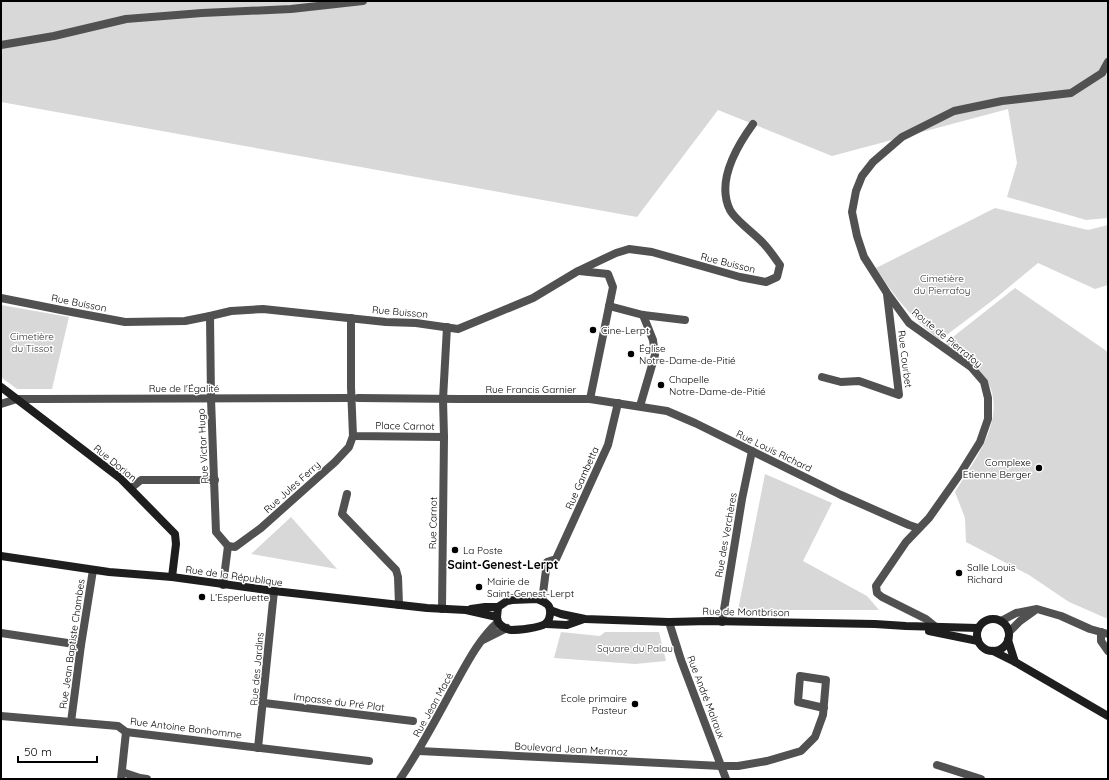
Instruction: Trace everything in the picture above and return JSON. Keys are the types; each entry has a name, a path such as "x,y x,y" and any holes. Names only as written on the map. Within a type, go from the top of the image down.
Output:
{"main road":[{"name":"Rue Dorian","path":"1,387 120,478 175,534 176,544 172,577"},
{"name":"Rue de la République","path":"1,556 133,575 172,577 274,591 399,605 466,610"},
{"path":"466,610 485,607 498,607 507,601 512,600 537,599 548,604 550,618 546,624"},
{"path":"497,620 498,607"},
{"path":"466,610 497,620 511,630 539,627 546,624 567,625 585,619"},
{"path":"550,610 585,619"},
{"name":"Rue de Montbrison","path":"585,619 669,622 875,624 978,628"},
{"path":"1014,662 1007,628 1001,621 996,619 983,622 978,628 977,634 978,641 984,648 1014,662 1108,716"},
{"name":"Rue de Montbrison","path":"906,626 978,641"},
{"path":"993,651 1002,648 1008,636"}],"street":[{"path":"1,45 54,36 126,19 291,8 363,1"},
{"name":"Route de Pierrafoy","path":"936,627 926,619 882,597 878,593 876,586 906,542 929,518 960,474 980,442 988,419 988,398 984,382 971,367 909,322 887,293 864,258 857,236 852,212 856,191 862,176 873,162 902,137 954,111 1002,101 1071,93 1102,73 1108,62"},
{"name":"Rue Buisson","path":"1,298 125,322 185,321 231,310 264,309 416,323 458,329 533,298 578,271 616,253 629,249 652,252 746,278 766,282 777,276 780,265 764,243 730,211 725,192 727,173 740,142 753,124"},
{"path":"578,271 608,274 613,288 590,399"},
{"name":"Rue Courbet","path":"822,376 841,382 859,381 899,395 887,293"},
{"path":"609,306 643,315 685,320"},
{"path":"640,406 654,355 653,340 643,315"},
{"name":"Rue Victor Hugo","path":"210,316 211,398 216,532 232,546"},
{"path":"351,318 355,398 353,436"},
{"name":"Place Carnot","path":"353,436 444,437 443,399 447,327"},
{"path":"355,398 443,399"},
{"name":"Rue de l'Égalité","path":"1,404 17,399 355,398"},
{"name":"Rue Francis Garnier","path":"443,399 590,399 618,403"},
{"name":"Rue Louis Richard","path":"618,403 668,411 869,507 918,528"},
{"name":"Rue Gambetta","path":"542,601 547,562 556,559 608,445 618,403"},
{"name":"Rue Jules Ferry","path":"232,546 261,528 335,462 349,447 353,436"},
{"name":"Rue Carnot","path":"442,609 444,437"},
{"name":"Rue des Verchères","path":"722,622 740,506 752,451"},
{"path":"130,488 141,480 215,480"},
{"path":"347,494 342,514 396,570 398,577 399,605"},
{"path":"223,585 232,546"},
{"name":"Rue Jean Baptiste Chambes","path":"71,722 93,570"},
{"name":"Rue des Jardins","path":"258,748 264,703 274,591"},
{"path":"1008,636 1020,621 1036,609"},
{"path":"1001,621 1016,613 1036,609 1061,616 1104,633 1101,641 1108,651"},
{"name":"Rue Jean Macé","path":"400,779 419,751 476,647 497,620"},
{"name":"Rue André Malraux","path":"669,622 681,660 726,779"},
{"path":"482,640 507,628"},
{"path":"1,633 81,645"},
{"name":"Boulevard Jean Mermoz","path":"419,751 738,766 767,761 801,751 815,737 823,715 824,708 826,680 800,676 798,702 824,708"},
{"name":"Impasse du Pré Plat","path":"264,703 412,720"},
{"name":"Rue Antoine Bonhomme","path":"1,716 118,726 126,732 369,761"},
{"path":"126,732 121,776 147,779"},
{"path":"937,764 981,779"}],"green space":[{"path":"1,1 1108,1 1108,218 1086,220 1007,197 1017,163 1008,109 832,156 718,110 637,217 1,102"},
{"name":"Cimetière du Pierrafoy","path":"995,208 1088,230 1108,225 1108,285 1095,289 1038,263 997,297 940,340 921,324 905,307 890,289 876,268"},
{"name":"Complexe Etienne Berger","path":"1015,288 1108,352 1108,619 1069,602 1029,575 966,542 965,518 955,492 986,440 994,411 993,396 988,382 981,374 944,344"},
{"name":"Cimetière du Tissot","path":"1,305 69,317 52,389 17,389 1,377"},
{"path":"765,474 832,503 803,561 867,596 879,610 738,610"},
{"path":"291,517 337,569 251,554"},
{"name":"Square du Palau","path":"561,632 600,636 605,632 659,632 666,661 635,664 554,658"}],"place":[{"name":"Cine-Lerpt","path":"593,330"},
{"name":"Église Notre-Dame-de-Pitié","path":"631,354"},
{"name":"Chapelle Notre-Dame-de-Pitié","path":"661,385"},
{"name":"Complexe Etienne Berger","path":"1039,468"},
{"name":"La Poste","path":"455,550"},
{"name":"Salle Louis Richard","path":"959,573"},
{"name":"Mairie de Saint-Genest-Lerpt","path":"479,587"},
{"name":"L’Esperluette","path":"202,597"},
{"name":"École primaire Pasteur","path":"635,704"}],"district":[{"name":"Saint-Genest-Lerpt","path":"503,564"}]}
